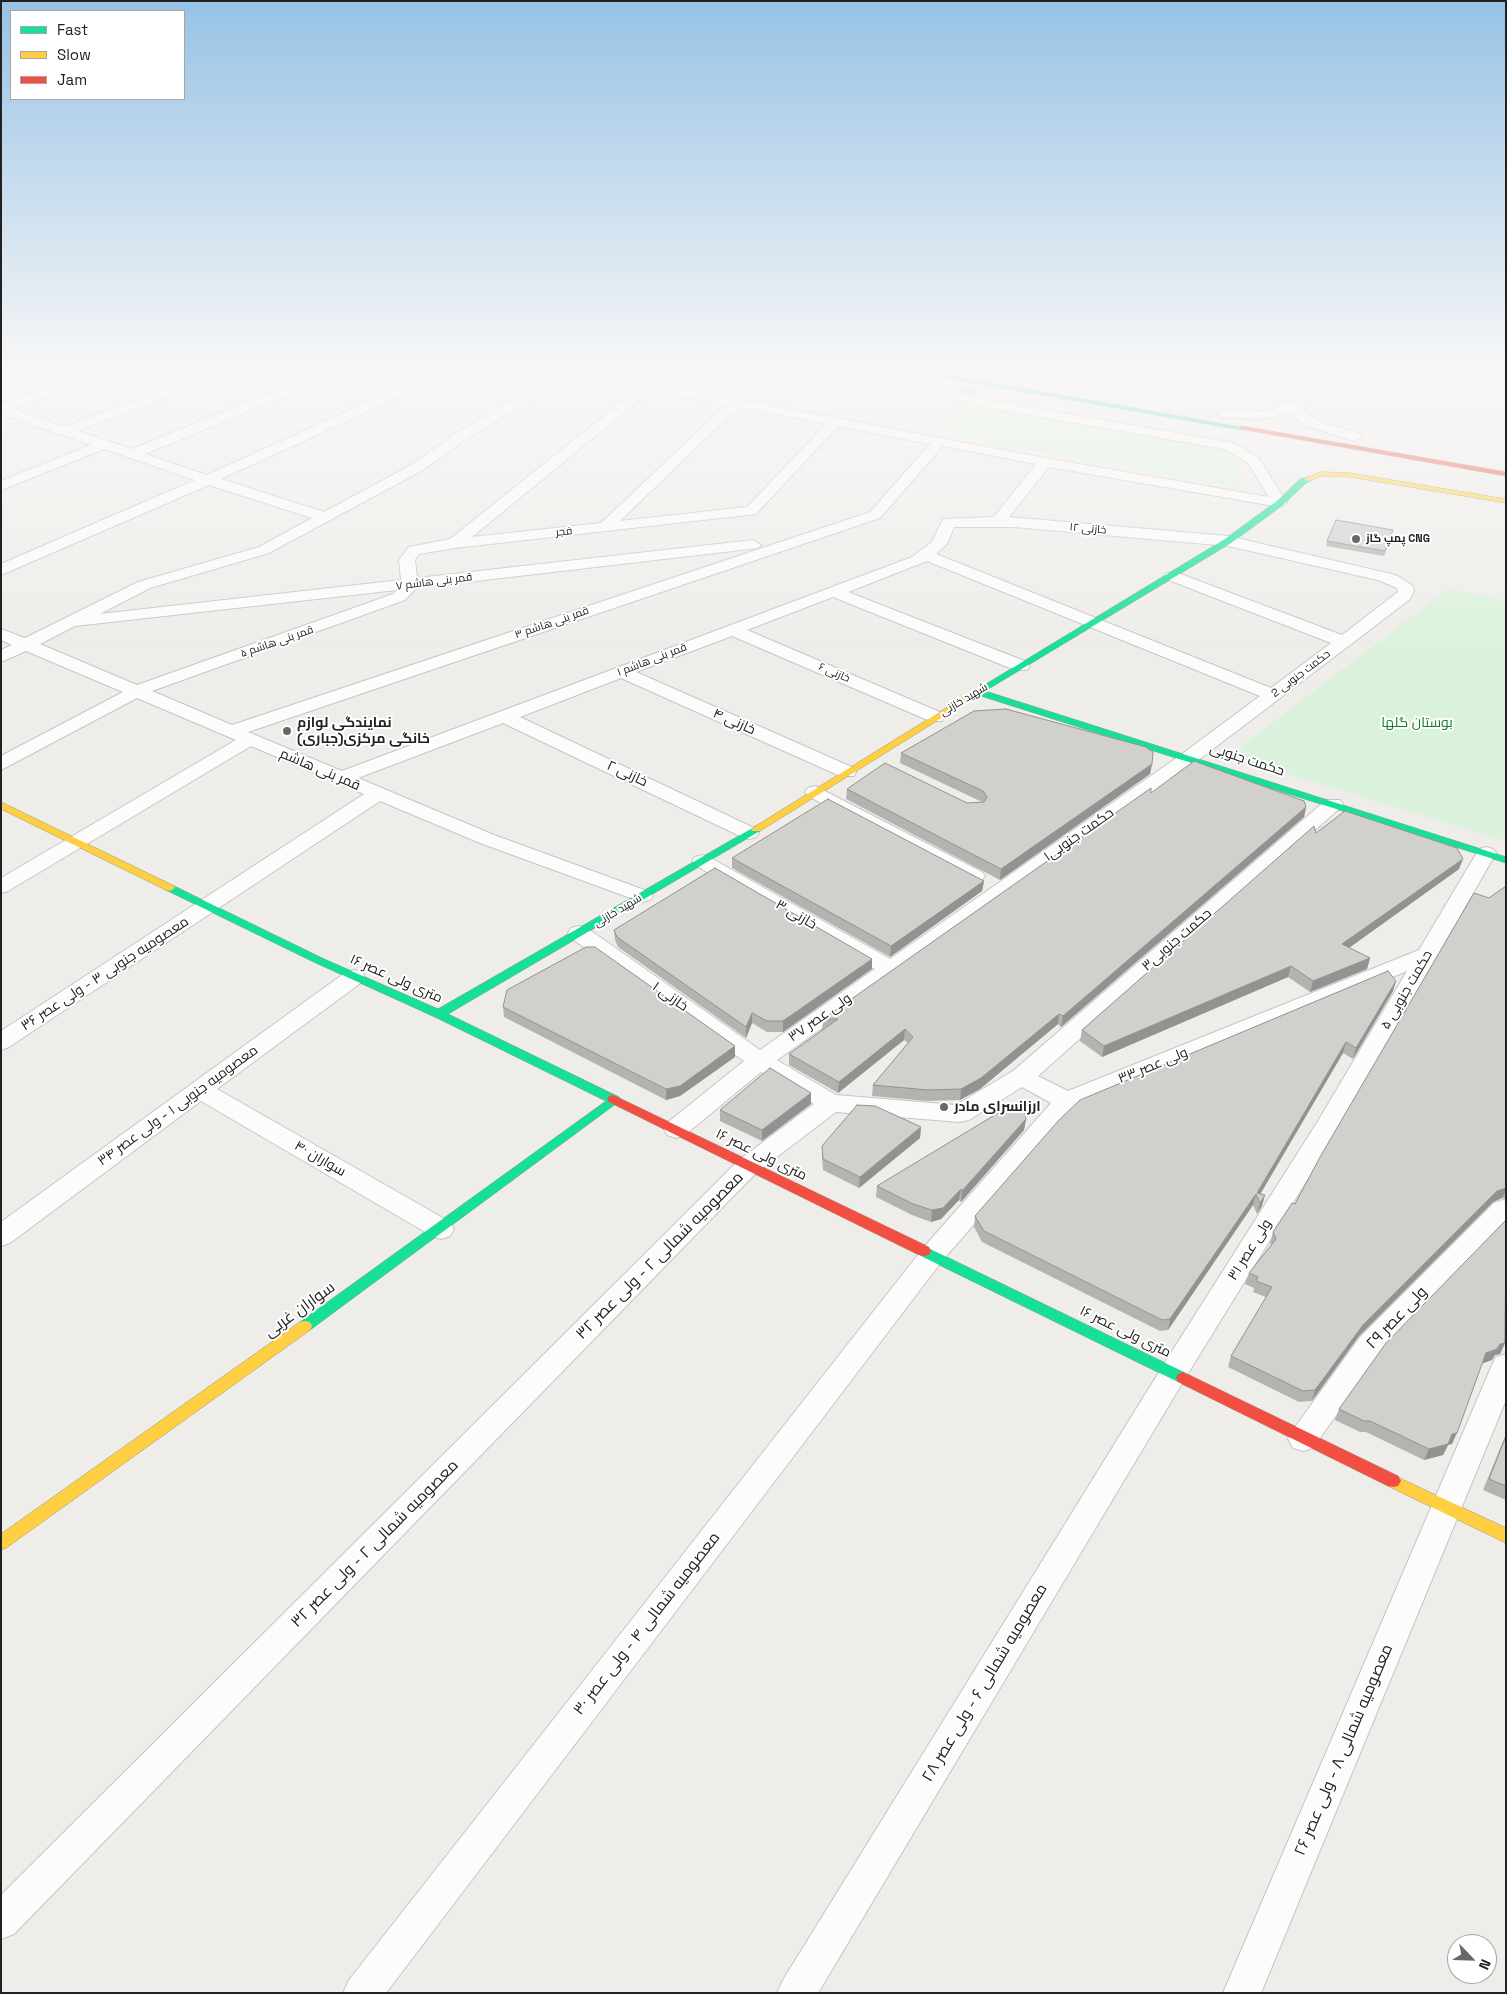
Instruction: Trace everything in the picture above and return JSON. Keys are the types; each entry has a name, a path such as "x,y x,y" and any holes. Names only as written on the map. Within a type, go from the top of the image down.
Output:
{"main road":[{"path":"1449,464 1506,474"},
{"name":"شهید خازنی","path":"439,1014 702,861 936,717 1172,576 1228,541 1280,503 1303,481 1321,474 1350,475 1506,501"},
{"name":"حکمت جنوبی","path":"978,692 1496,857"},
{"name":"۱۶ متری ولی عصر","path":"1,805 354,977 439,1014 676,1129 748,1166 1174,1372 1303,1439 1506,1536"},
{"name":"سواران غربی","path":"1,1543 441,1229 615,1100"}],"street":[{"path":"1,486 55,464"},
{"path":"162,464 325,517"},
{"path":"1,570 243,464"},
{"path":"1,657 144,584 264,550 422,464"},
{"path":"455,543 553,464"},
{"path":"605,527 671,464"},
{"name":"فجر","path":"410,585 407,560 414,550 455,543 751,511 796,464"},
{"name":"قمر بنی هاشم ۳","path":"229,732 875,515 920,464"},
{"path":"998,522 1043,464"},
{"path":"1057,464 1280,503"},
{"path":"1256,464 1280,503"},
{"name":"خازنی ۱۲","path":"948,522 998,522 1228,541 1381,576 1405,586"},
{"name":"قمر بنی هاشم ۱","path":"340,778 918,560 939,544 948,522"},
{"name":"قمر بنی هاشم ۷","path":"69,622 410,585 800,539"},
{"path":"926,555 1272,695"},
{"path":"1172,576 1344,642"},
{"name":"قمر بنی هاشم ۵","path":"1,764 139,690 389,602 400,597 410,585"},
{"name":"حکمت جنوبی 2","path":"1190,758 1403,597 1406,592 1405,586"},
{"path":"834,592 1021,666"},
{"name":"خازنی ۶","path":"732,630 936,717"},
{"name":"قمر بنی هاشم","path":"1,634 139,690 229,732 487,839 642,896"},
{"name":"خازنی ۴","path":"621,672 847,772"},
{"name":"خازنی ۲","path":"504,716 749,832"},
{"path":"1,887 249,740"},
{"path":"871,757 888,765"},
{"name":"حکمت جنوبی۱","path":"968,912 1190,758"},
{"path":"816,792 1000,890"},
{"name":"معصومیه جنوبی ۳ - ولی عصر ۳۶","path":"1,1042 378,794"},
{"name":"حکمت جنوبی۳","path":"831,1103 960,1114 1021,1077 1332,804"},
{"name":"حکمت جنوبی ۵","path":"1327,1127 1428,954 1496,857"},
{"name":"خازنی ۳","path":"702,861 890,968"},
{"name":"ولی عصر ۳۷","path":"676,1129 760,1060 968,912"},
{"name":"خازنی ۱","path":"579,933 760,1060 831,1103"},
{"name":"ولی عصر ۳۳","path":"933,1254 1067,1101 1428,954"},
{"name":"معصومیه جنوبی ۱ - ولی عصر ۳۴","path":"1,1236 354,977"},
{"path":"1021,1077 1067,1101"},
{"name":"سواران ۴۰","path":"200,1090 441,1229"},
{"name":"معصومیه شمالی ۲ - ولی عصر ۳۲","path":"1,1921 748,1166 831,1103"},
{"name":"ولی عصر ۳۱","path":"1174,1372 1327,1127"},
{"name":"ولی عصر ۲۹","path":"1303,1439 1370,1345 1503,1210 1506,1212"},
{"name":"معصومیه شمالی ۴ - ولی عصر ۳۰","path":"362,1993 933,1254"},
{"name":"معصومیه شمالی ۸ - ولی عصر ۲۶","path":"1242,1993 1506,1364"},
{"name":"معصومیه شمالی ۶ - ولی عصر ۲۸","path":"796,1993 1174,1372"}],"green space":[{"path":"1107,464 1239,464 1240,488"},
{"name":"بوستان گلها","path":"1448,589 1506,600 1506,841 1252,763 1238,749"}],"building":[{"path":"1336,520 1393,530 1385,551 1327,541"},
{"path":"1006,709 1146,747 1153,752 1152,764 1001,869 847,789 885,763 967,803 984,802 987,797 983,791 901,753 974,711"},
{"path":"1194,761 1304,801 1306,807 1063,1016 1059,1014 981,1078 961,1089 928,1090 873,1085 913,1037 905,1029 839,1082 789,1054 838,1019 823,1019 1151,788 1151,793"},
{"path":"828,799 984,881 891,946 732,858"},
{"path":"1345,811 1457,848 1463,859 1342,944 1370,958 1313,981 1291,966 1104,1046 1082,1030 1314,826 1316,833"},
{"path":"715,868 872,959 783,1021 767,1021 752,1013 746,1027 617,937 614,930"},
{"path":"1506,886 1506,1188 1497,1191 1363,1325 1315,1390 1303,1391 1231,1356 1272,1287 1256,1281 1258,1277 1249,1273 1276,1239 1273,1232 1292,1203 1295,1204 1320,1157 1474,893 1489,898"},
{"path":"586,947 595,947 735,1046 680,1086 666,1089 503,1007 507,990"},
{"path":"1388,971 1396,981 1356,1048 1346,1042 1257,1193 1265,1195 1260,1203 1256,1194 1170,1319 1162,1320 984,1231 975,1216 1059,1120 1080,1100"},
{"path":"770,1068 811,1093 762,1130 720,1110"},
{"path":"857,1105 875,1106 921,1127 860,1177 823,1159 822,1146"},
{"path":"1014,1110 1025,1113 1026,1119 962,1191 961,1189 943,1208 932,1210 913,1204 877,1186 998,1113"},
{"path":"1506,1220 1505,1343 1500,1344 1497,1349 1486,1353 1457,1433 1452,1434 1448,1444 1429,1449 1370,1421 1364,1421 1339,1409 1386,1343"},
{"path":"1506,1436 1506,1486 1489,1479"}],"traffic: fast":[{"path":"972,695 1228,541 1280,503 1303,481 1308,479"},
{"path":"978,692 1506,860"},
{"path":"439,1014 756,829"},
{"path":"170,888 320,961 439,1014 613,1099"},
{"path":"305,1326 615,1100"},
{"path":"924,1251 1183,1378"}],"traffic: slow":[{"path":"1308,479 1321,474 1350,475 1506,501"},
{"path":"756,829 972,695"},
{"path":"1,805 170,888"},
{"path":"1,1543 305,1326"},
{"path":"1393,1481 1506,1536"}],"traffic: jam":[{"path":"1449,464 1506,474"},
{"path":"613,1099 924,1251"},
{"path":"1183,1378 1393,1481"}],"place":[{"name":"پمپ گاز CNG","path":"1356,539"},
{"name":"نمایندگی لوازم خانگی مرکزی(جباری)","path":"287,731"},
{"name":"ارزانسرای مادر","path":"944,1107"}]}
